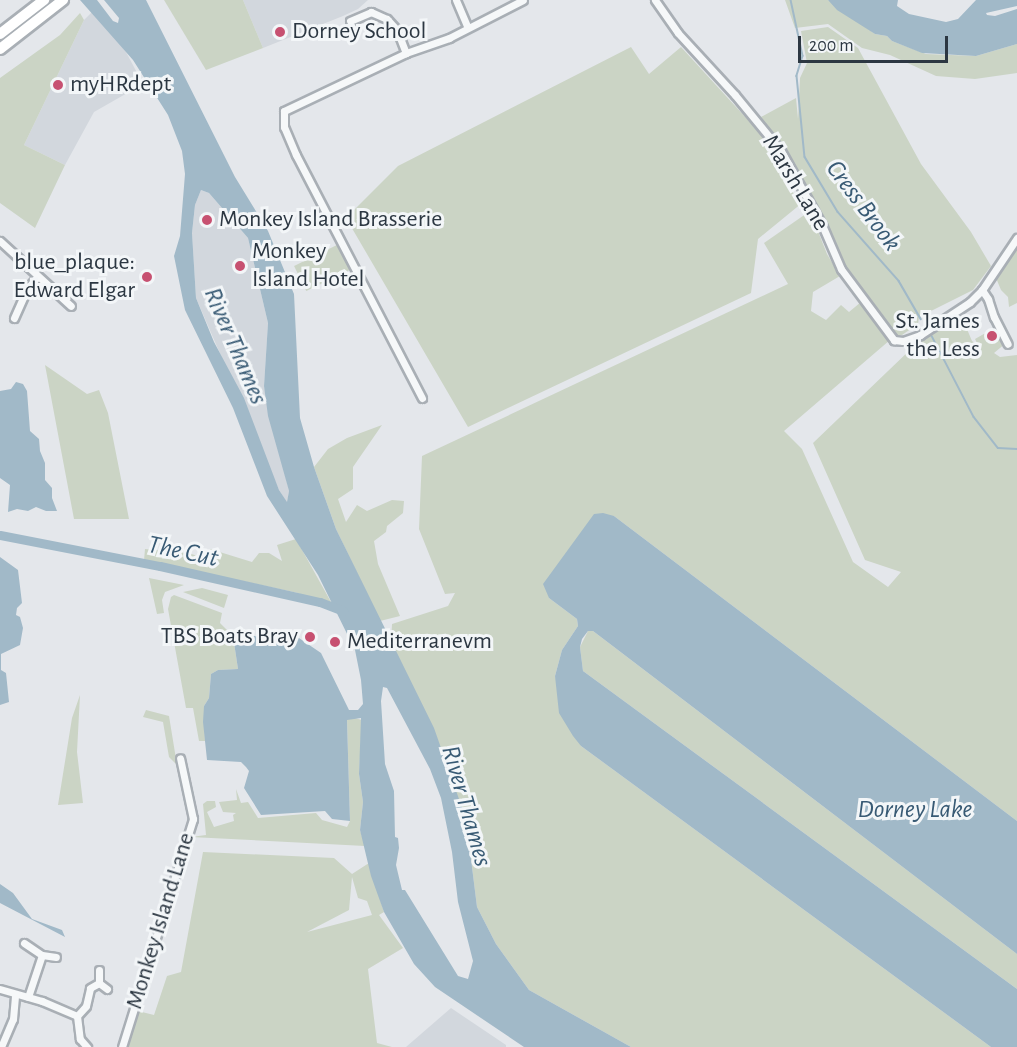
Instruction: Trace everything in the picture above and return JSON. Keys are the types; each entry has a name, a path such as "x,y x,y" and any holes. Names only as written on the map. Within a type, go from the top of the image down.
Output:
{"highway":[{"path":"0,34 44,0"},
{"path":"0,49 59,3"}],"street":[{"path":"456,0 468,28"},
{"path":"422,398 287,136 282,118 284,111 296,104 406,53 426,48 523,0"},
{"name":"Marsh Lane","path":"655,0 678,33 735,95 781,151 822,225 841,269 894,340 903,341 920,335 970,302 982,290"},
{"path":"351,21 371,12 394,22 406,53"},
{"path":"1008,344 993,317 988,299 982,290 1017,238"},
{"path":"0,241 71,306"},
{"path":"14,318 27,289 37,277"},
{"name":"Monkey Island Lane","path":"122,1047 193,819 180,758"},
{"path":"24,943 42,955 56,957"},
{"path":"28,997 42,955"},
{"path":"99,970 99,983"},
{"path":"99,983 107,989"},
{"path":"87,1047 80,1039 77,1017 86,1006 90,988 99,983"},
{"path":"0,989 28,997 77,1017"},
{"path":"1,1047 13,1019 15,995"}],"shaded area":[{"name":"Dorney School","path":"243,0 368,0 358,9 343,16 263,48"},
{"path":"94,10 126,52 143,84 94,112 65,165 24,145 84,20"},
{"path":"201,190 209,193 248,238 268,323 264,386 289,491 287,503 279,490 196,298 192,233 195,205"},
{"path":"451,1008 506,1045 506,1047 406,1047"}],"green space":[{"path":"164,0 243,0 263,48 206,70"},
{"path":"785,0 828,0 875,34 887,36 892,41 926,54 976,56 1017,44 1017,73 975,79 936,76 890,55 862,48 828,24 795,28"},
{"path":"80,13 84,20 24,145 65,165 35,228 0,203 0,78 60,35"},
{"path":"828,27 858,48 921,164 971,232 991,266 973,290 919,317 918,324 902,335 897,335 883,321 841,263 788,156 761,117 796,98 798,119 800,78 807,63 801,31"},
{"path":"631,47 649,74 681,47 759,132 790,189 802,203 758,239 751,293 468,427 346,218 398,166"},
{"path":"810,211 827,254 840,276 813,292 811,311 826,320 841,305 849,312 861,302 890,340 784,431 802,449 853,562 888,587 901,572 865,560 813,443 913,347 961,315 972,341 978,345 975,339 996,327 1006,343 994,353 1000,357 1017,355 1017,821 614,516 549,598 577,619 578,626 562,650 555,676 581,746 991,1047 631,1047 529,990 496,944 477,907 466,819 391,643 392,624 448,606 455,593 445,594 419,529 422,456 788,284 764,243"},
{"path":"339,244 351,269 306,291 294,266"},
{"path":"1017,245 1017,303 1009,307 1008,297 1001,290 996,278"},
{"path":"45,365 87,394 99,390 108,413 129,519 74,519"},
{"path":"382,425 353,467 353,489 338,499 346,522 357,505 367,511 392,500 404,501 403,513 387,526 386,532 374,541 378,564 400,616 380,621 336,529 314,467 328,449 347,438"},
{"path":"296,539 331,602 328,606 298,593 144,560 145,549 188,553 211,560 210,549 252,562 259,553 269,553 282,561 277,545"},
{"path":"149,578 184,585 165,592 162,600 164,613 157,614"},
{"path":"202,588 228,595 224,608 183,592"},
{"path":"174,595 222,613 220,623 233,636 238,669 218,670 211,674 209,698 204,706 205,741 199,741 193,708 186,708 168,609 171,597"},
{"path":"588,631 593,631 1017,954 1017,989 583,671 580,647"},
{"path":"80,695 77,752 83,803 58,805 72,718"},
{"path":"146,710 169,716 177,765 169,757 163,722 143,717"},
{"path":"351,717 362,720 359,774 363,802 360,830 365,846 191,837 206,835 203,804 207,801 215,801 216,807 207,812 214,827 234,821 233,815 236,813 223,812 219,802 237,800 236,789 241,803 248,802 258,818 316,813 322,820 347,827 350,821 347,719"},
{"path":"203,852 334,858 352,874 369,863 384,912 379,915 403,948 368,969 377,1043 392,1047 127,1047 138,1011 154,1015 167,976 181,972","holes":["352,877 358,898 367,901 372,915 307,932 349,910"]}],"water":[{"path":"80,0 97,0 113,21 118,23 119,18 104,0 146,0 235,177 268,231 294,294 300,418 314,467 336,529 434,728 466,819 477,907 496,944 529,990 631,1047 524,1047 435,987 414,964 384,912 371,876 360,830 363,802 359,774 361,718 347,720 350,821 332,819 325,811 261,815 244,788 249,771 246,767 241,762 207,760 203,722 204,706 209,698 211,674 218,670 238,669 233,636 296,636 321,653 349,710 358,710 363,704 361,680 355,650 318,575 267,496 233,408 185,310 174,256 180,236 185,174 182,151 168,115 133,60","holes":["201,190 209,193 248,238 268,323 264,386 268,416 289,491 287,502 279,490 244,398 214,342 196,298 192,233 195,205","383,687 387,688 430,769 441,798 452,852 458,902 473,961 468,979 458,976 405,890 402,890 396,865 399,848 398,838 395,837 394,791 385,764 381,701"]},
{"path":"828,0 898,0 897,6 909,14 946,22 958,19 976,0 1017,0 1017,6 986,13 995,16 1017,9 1017,44 976,56 922,53 892,41 887,36 875,34 837,10"},
{"path":"16,382 23,384 27,391 30,431 39,439 40,451 45,463 45,480 52,488 52,498 57,511 46,511 36,507 28,511 17,509 8,512 10,485 0,478 0,391 11,389"},
{"name":"Dorney Lake","path":"603,513 614,516 1017,821 1017,954 593,631 588,631 582,639 580,647 583,671 1017,989 1017,1047 991,1047 581,746 573,736 559,713 555,676 562,650 578,626 577,619 549,598 543,584 594,514"},
{"path":"0,557 18,570 22,603 17,608 16,615 20,617 23,628 20,645 1,654 1,670 6,673 9,702 0,705"},
{"path":"0,884 13,893 32,919 62,930 65,937 0,903"}],"waterway":[{"name":"Cress Brook","path":"791,0 803,56 797,76 805,157 838,212 899,281 921,319"},
{"name":"Cress Brook","path":"932,336 974,417 998,448 1017,449"},
{"name":"The Cut","path":"0,535 160,566 320,602 343,611"}],"place":[{"name":"Dorney School","path":"280,32"},
{"name":"myHRdept","path":"58,85"},
{"name":"Monkey Island Brasserie","path":"207,220"},
{"name":"Monkey Island Hotel","path":"240,266"},
{"name":"blue_plaque: Edward Elgar","path":"147,277"},
{"name":"St. James the Less","path":"992,336"},
{"name":"TBS Boats Bray","path":"310,637"},
{"name":"Mediterranevm","path":"335,642"}],"water label":[{"name":"River Thames","path":"235,346"},
{"name":"River Thames","path":"466,806"}]}
